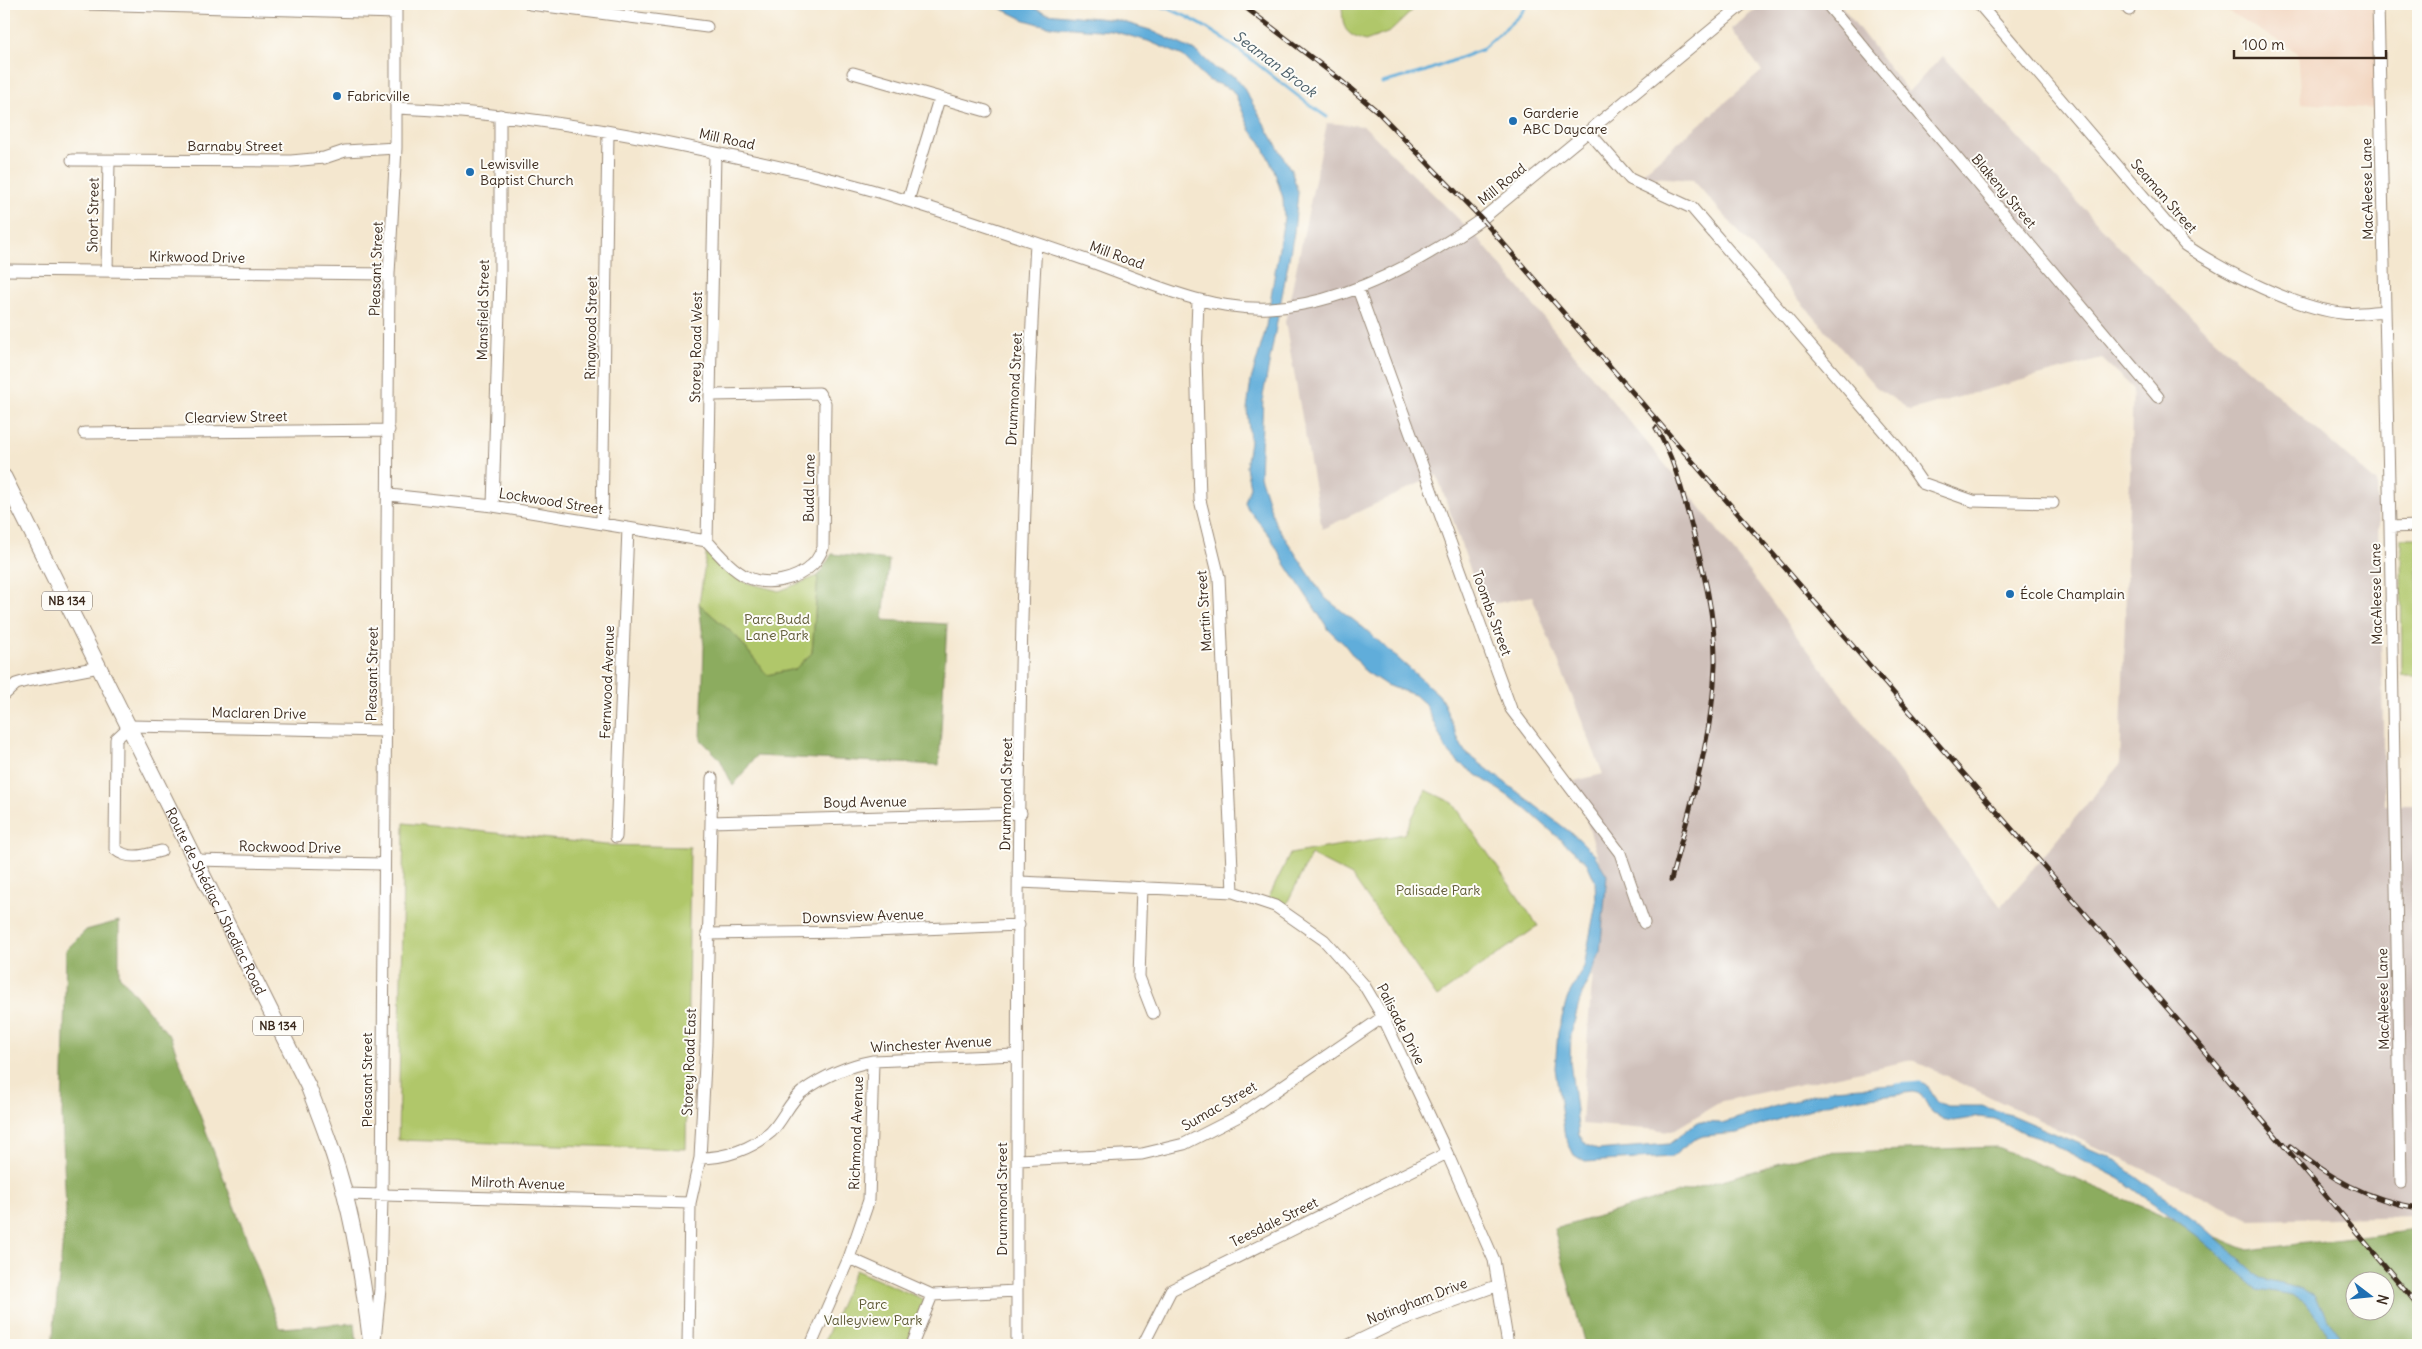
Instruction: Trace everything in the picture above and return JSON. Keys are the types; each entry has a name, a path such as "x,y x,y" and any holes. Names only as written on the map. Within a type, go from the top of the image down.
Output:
{"main road":[{"name":"Route de Shédiac / Shediac Road","path":"4,477 130,726 308,1086 345,1194 360,1263 371,1345"}],"street":[{"path":"86,4 396,9"},
{"path":"530,4 707,27"},
{"name":"Mill Road","path":"397,108 464,111 500,115 608,132 807,172 908,201 1036,243 1198,301 1242,308 1296,306 1358,289 1463,232 1743,4"},
{"name":"Blakeny Street","path":"1827,4 2158,397"},
{"name":"Seaman Street","path":"1979,4 2185,245 2212,263 2308,307 2344,314 2384,311"},
{"name":"MacAleese Lane","path":"2378,4 2390,527 2400,1183"},
{"name":"Pleasant Street","path":"375,1345 380,1289 382,1195 389,495 389,274 396,148 396,9"},
{"path":"853,73 986,111"},
{"path":"908,201 939,99"},
{"name":"Mansfield Street","path":"492,506 500,275 500,115"},
{"name":"Ringwood Street","path":"602,524 608,132"},
{"path":"1588,132 1630,179 1692,208 1898,448 1922,483 1973,501 2053,503"},
{"name":"Barnaby Street","path":"72,160 291,161 324,158 345,151 396,148"},
{"name":"Storey Road West","path":"707,541 715,153"},
{"name":"Short Street","path":"107,270 109,161"},
{"name":"Drummond Street","path":"1017,1345 1018,1160 1016,1055 1020,882 1023,515 1036,243"},
{"name":"Kirkwood Drive","path":"4,270 389,274"},
{"name":"Toombs Street","path":"1358,289 1511,709 1620,852 1644,923"},
{"name":"Martin Street","path":"1198,301 1196,356 1200,500 1219,577 1233,892"},
{"name":"Budd Lane","path":"707,541 728,564 749,578 771,582 793,578 813,565 823,548 825,403 819,394 711,395"},
{"name":"Clearview Street","path":"84,433 389,430"},
{"name":"Lockwood Street","path":"389,495 492,506 707,541"},
{"path":"2390,527 2418,526"},
{"name":"Fernwood Avenue","path":"616,838 628,528"},
{"path":"4,680 16,684 99,667"},
{"path":"4,696 16,684"},
{"path":"130,726 116,739 115,849 122,855 138,857 161,851"},
{"name":"Maclaren Drive","path":"130,726 386,731"},
{"name":"Storey Road East","path":"688,1345 690,1203 700,1158 706,1045 712,778"},
{"name":"Boyd Avenue","path":"711,822 1020,813"},
{"name":"Rockwood Drive","path":"195,860 384,864"},
{"name":"Palisade Drive","path":"1020,882 1233,892 1275,906 1324,940 1364,985 1383,1017 1447,1153 1494,1260 1496,1286 1508,1345"},
{"path":"1142,887 1139,977 1153,1013"},
{"name":"Downsview Avenue","path":"708,934 849,932 1018,925"},
{"name":"Sumac Street","path":"1018,1160 1142,1154 1184,1144 1238,1116 1383,1017"},
{"name":"Winchester Avenue","path":"700,1158 740,1152 771,1132 800,1093 827,1076 851,1065 872,1061 1016,1055"},
{"name":"Richmond Avenue","path":"811,1345 849,1258 869,1200 872,1061"},
{"name":"Teesdale Street","path":"1143,1345 1171,1290 1447,1153"},
{"name":"Milroth Avenue","path":"345,1194 690,1203"},
{"path":"849,1258 932,1295 1017,1291"},
{"name":"Notingham Drive","path":"1349,1345 1399,1320 1496,1286"},
{"path":"912,1345 932,1295"}],"shaded area":[{"path":"1763,4 1840,4 1908,92 1943,56 2125,253 2214,339 2377,483 2385,805 2418,805 2418,1216 2251,1220 1912,1060 1722,1101 1672,1131 1582,1124 1589,1015 1603,873 1574,781 1603,774 1532,596 1483,606 1437,475 1322,529 1285,322 1327,123 1364,126 1477,237 1701,508 2001,907 2120,764 2133,388 2102,359 1910,410 1876,387 1693,180 1639,176 1762,71 1731,29"},
{"path":"2216,4 2373,4 2378,109 2301,103 2297,52"}],"green space":[{"path":"1342,4 1419,4 1390,32 1365,41 1352,35 1345,28"},
{"path":"2401,538 2418,538 2418,676 2402,676"},
{"name":"Parc Budd Lane Park","path":"707,549 744,582 779,591 818,576 812,653 795,669 767,675 736,636 699,604"},
{"path":"832,554 889,560 883,620 947,624 939,765 756,756 733,786 720,759 701,740 704,646 699,604 736,636 767,675 795,669 812,653 818,576"},
{"name":"Palisade Park","path":"1426,790 1453,803 1538,926 1437,997 1352,876 1311,855 1285,907 1268,899 1290,854 1404,834"},
{"path":"404,823 605,845 690,847 686,1149 398,1140"},
{"path":"119,921 119,975 171,1038 280,1328 355,1323 357,1345 52,1345 66,1211 62,1115 66,950 86,930"},
{"path":"1997,1147 2248,1250 2418,1230 2418,1345 1585,1345 1554,1229 1815,1153"},
{"name":"Parc Valleyview Park","path":"855,1270 925,1300 906,1345 823,1345"}],"water":[{"path":"992,4 1024,4 1046,13 1117,20 1150,30 1197,52 1216,69 1235,77 1243,87 1292,172 1298,193 1294,232 1263,396 1260,476 1275,523 1325,598 1365,629 1439,695 1465,752 1579,839 1594,854 1607,875 1600,953 1580,1000 1571,1034 1570,1061 1579,1135 1587,1145 1597,1150 1669,1144 1697,1122 1722,1123 1832,1089 1923,1083 1928,1086 1938,1102 1947,1106 1982,1106 2011,1115 2110,1157 2203,1226 2261,1278 2301,1288 2314,1296 2345,1345 2331,1345 2326,1330 2304,1302 2292,1295 2258,1289 2196,1235 2120,1179 2039,1137 2020,1131 1995,1119 1980,1117 1953,1121 1941,1119 1932,1113 1921,1094 1913,1092 1835,1101 1737,1133 1703,1136 1693,1140 1672,1157 1585,1162 1574,1155 1565,1137 1555,1068 1558,1032 1568,996 1584,967 1596,903 1595,881 1587,863 1523,806 1458,762 1446,749 1425,704 1415,695 1386,685 1365,671 1344,644 1329,630 1284,562 1270,536 1247,508 1245,502 1250,487 1246,467 1250,441 1247,409 1251,380 1265,332 1284,218 1283,198 1274,170 1261,142 1251,131 1231,89 1208,80 1183,56 1148,41 1112,31 1047,26 1025,20"}],"waterway":[{"name":"Seaman Brook","path":"1156,4 1180,14 1225,39 1327,117"},
{"name":"Seaman Brook","path":"1382,83 1423,72 1481,50 1519,16 1528,4"},
{"path":"1897,1085 1920,1083 1922,1086"}],"railway":[{"path":"1241,4 1333,74 1377,111 1482,219 2194,1039 2418,1305"},
{"path":"1656,428 1677,474 1696,541 1708,593 1715,647 1713,692 1705,746 1671,880"},
{"path":"2290,1146 2305,1158 2350,1186 2382,1199 2418,1208"}],"place":[{"name":"Fabricville","path":"337,96"},
{"name":"Garderie ABC Daycare","path":"1513,121"},
{"name":"Lewisville Baptist Church","path":"470,172"},
{"name":"École Champlain","path":"2010,594"}]}
